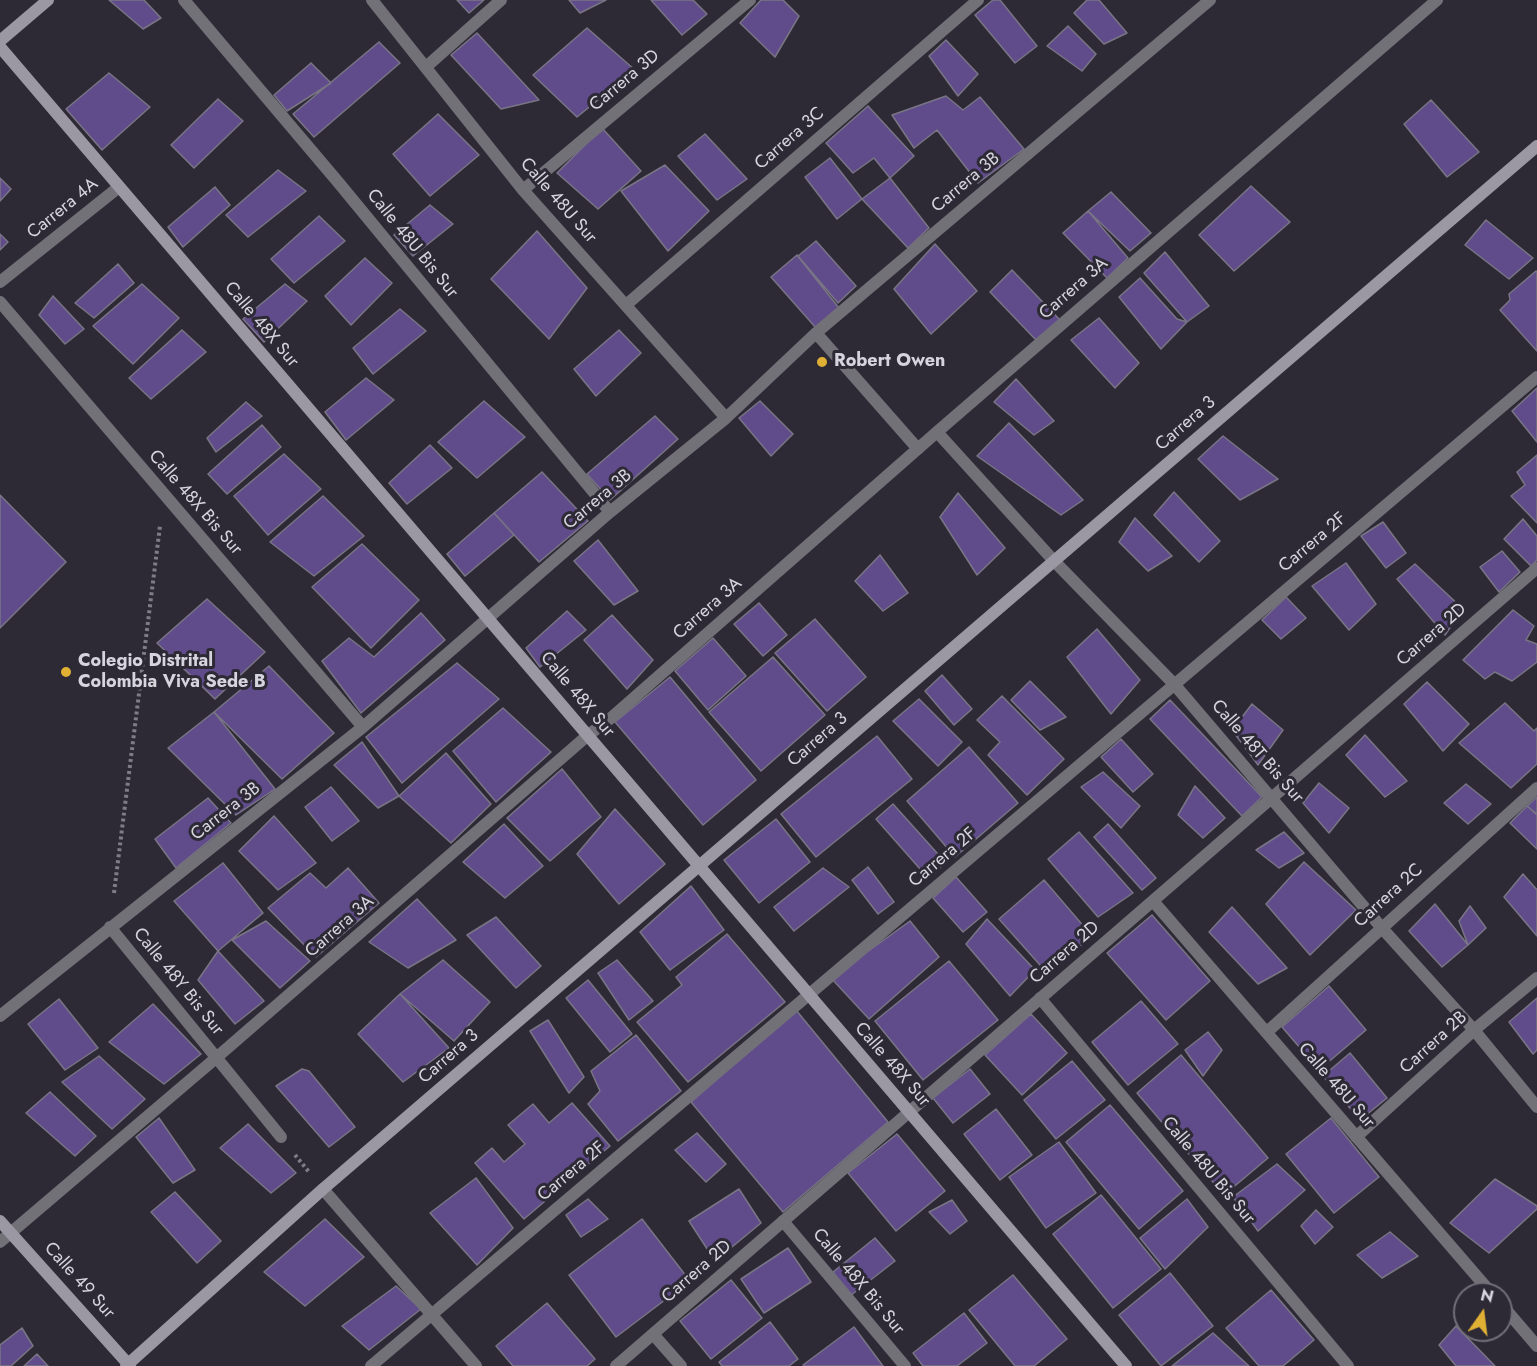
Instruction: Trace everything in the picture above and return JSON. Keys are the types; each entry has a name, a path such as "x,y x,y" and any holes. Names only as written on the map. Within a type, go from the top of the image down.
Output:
{"street":[{"path":"0,41 48,0"},
{"name":"Calle 48U Bis Sur","path":"184,0 338,182 610,512"},
{"name":"Calle 48U Sur","path":"372,0 523,190 726,418"},
{"path":"426,67 501,0"},
{"name":"Carrera 3D","path":"523,190 750,0"},
{"name":"Carrera 3C","path":"626,305 978,0"},
{"name":"Carrera 3B","path":"0,1016 363,727 610,512 726,418 816,333 1210,0"},
{"name":"Carrera 3A","path":"0,1242 707,635 937,432 1437,0"},
{"name":"Calle 48X Sur","path":"0,47 1126,1366"},
{"name":"Carrera 3","path":"128,1365 323,1189 1537,146"},
{"name":"Carrera 4A","path":"0,282 119,187"},
{"name":"Calle 48X Bis Sur","path":"0,302 363,727"},
{"path":"816,333 918,449"},
{"name":"Carrera 2F","path":"371,1366 1537,377"},
{"name":"Calle 48T Bis Sur","path":"937,432 1054,561 1174,684 1381,927 1474,1030 1537,1107"},
{"name":"Carrera 2D","path":"616,1366 1537,568"},
{"name":"Carrera 2C","path":"1267,1032 1537,788"},
{"name":"Calle 48U Sur","path":"1153,901 1482,1282"},
{"name":"Calle 48Y Bis Sur","path":"110,927 281,1137"},
{"name":"Carrera 2B","path":"1356,1137 1474,1030 1537,978"},
{"name":"Calle 48U Bis Sur","path":"1040,998 1348,1366"},
{"path":"323,1189 476,1366"},
{"name":"Calle 49 Sur","path":"0,1221 128,1365"},
{"name":"Calle 48X Bis Sur","path":"783,1221 905,1366"},
{"path":"1513,1318 1537,1346"},
{"path":"653,1334 681,1366"}],"path":[{"name":"Calle 48Y Bis Sur","path":"110,927 164,494"},
{"path":"281,1137 323,1189"}],"building":[{"path":"109,0 144,0 161,18 143,29"},
{"path":"457,0 484,0 469,13"},
{"path":"569,0 606,0 580,13"},
{"path":"651,0 693,0 707,14 682,35"},
{"path":"761,0 783,0 799,16 775,57 740,23"},
{"path":"993,0 1000,0 1037,46 1015,63 975,15"},
{"path":"1087,0 1099,0 1127,33 1104,44 1074,13"},
{"path":"1068,26 1096,54 1082,71 1047,46"},
{"path":"587,28 635,70 577,117 533,75"},
{"path":"477,33 539,100 501,109 451,55"},
{"path":"946,40 978,74 958,96 929,56"},
{"path":"379,42 400,63 314,137 293,114"},
{"path":"311,63 331,83 287,111 274,95"},
{"path":"109,73 150,107 102,150 66,109"},
{"path":"946,96 963,110 980,97 1024,149 978,183 937,130 914,148 892,115"},
{"path":"218,99 243,121 194,168 171,145"},
{"path":"1431,100 1479,152 1447,177 1404,124"},
{"path":"868,106 914,156 890,178 874,158 853,173 826,143"},
{"path":"438,114 479,155 430,196 393,154"},
{"path":"602,128 641,171 598,209 557,173"},
{"path":"705,134 747,179 717,200 678,156"},
{"path":"830,158 862,199 837,219 805,177"},
{"path":"665,165 709,211 668,251 621,191"},
{"path":"278,170 306,191 248,237 226,215"},
{"path":"0,178 11,189 0,201"},
{"path":"890,178 929,228 908,248 862,199"},
{"path":"1251,186 1290,222 1234,271 1199,235"},
{"path":"215,187 230,205 183,247 168,227"},
{"path":"1111,192 1151,233 1130,251 1088,211"},
{"path":"430,205 453,224 413,256 394,235"},
{"path":"1088,211 1128,258 1107,278 1063,233"},
{"path":"319,216 345,241 294,283 271,259"},
{"path":"1486,220 1533,258 1509,279 1465,245"},
{"path":"537,231 587,288 549,339 491,279"},
{"path":"0,234 8,242 0,250"},
{"path":"816,241 856,286 838,303 798,256"},
{"path":"935,244 977,291 931,334 894,289"},
{"path":"1165,252 1209,306 1187,322 1144,273"},
{"path":"797,255 839,308 816,328 771,277"},
{"path":"365,258 392,283 351,325 325,296"},
{"path":"118,264 134,283 94,318 75,303"},
{"path":"1012,270 1060,320 1036,340 990,292"},
{"path":"1536,271 1537,351 1500,310 1510,300 1509,294"},
{"path":"1140,278 1177,319 1187,322 1161,349 1119,297"},
{"path":"142,284 179,318 133,364 93,326"},
{"path":"285,284 307,301 264,342 243,319"},
{"path":"53,296 84,329 65,344 39,315"},
{"path":"400,309 426,331 373,374 353,348"},
{"path":"1099,318 1139,363 1115,388 1071,340"},
{"path":"182,330 206,352 151,399 129,378"},
{"path":"619,330 641,353 596,396 574,369"},
{"path":"366,378 394,400 346,440 325,412"},
{"path":"1016,379 1054,421 1034,435 994,402"},
{"path":"1537,388 1537,442 1512,411"},
{"path":"484,401 525,437 477,478 438,442"},
{"path":"760,401 793,434 771,456 739,418"},
{"path":"246,402 262,416 216,452 207,438"},
{"path":"655,416 678,439 610,500 587,474"},
{"path":"1009,423 1083,500 1061,515 977,456"},
{"path":"262,425 281,447 227,494 208,474"},
{"path":"1223,436 1278,479 1240,500 1198,459"},
{"path":"430,445 452,468 407,504 389,483"},
{"path":"284,454 321,489 268,535 234,496"},
{"path":"1537,455 1537,523 1511,496 1525,485 1517,472"},
{"path":"542,472 588,521 539,562 494,513"},
{"path":"1174,492 1220,541 1199,562 1154,515"},
{"path":"958,493 1005,548 977,575 940,517"},
{"path":"0,495 66,562 0,628"},
{"path":"323,496 364,536 314,576 270,542"},
{"path":"494,513 514,535 465,576 447,554"},
{"path":"1135,518 1172,556 1148,571 1119,542"},
{"path":"1523,519 1537,536 1537,560 1531,566 1504,539"},
{"path":"1383,522 1406,553 1386,568 1361,536"},
{"path":"598,540 638,591 614,605 574,561"},
{"path":"362,544 419,600 371,648 312,587"},
{"path":"1502,551 1520,572 1499,592 1480,567"},
{"path":"880,555 908,593 883,611 855,581"},
{"path":"1346,563 1376,604 1349,630 1312,586"},
{"path":"1415,564 1463,609 1445,635 1397,579"},
{"path":"1286,597 1306,618 1281,639 1262,620"},
{"path":"207,599 265,652 215,699 157,643"},
{"path":"759,603 787,635 763,656 734,624"},
{"path":"1513,610 1534,626 1526,640 1537,644 1537,662 1512,681 1495,672 1485,679 1463,660"},
{"path":"567,611 586,630 540,667 526,648"},
{"path":"421,613 445,640 361,713 322,661 349,638 374,657"},
{"path":"612,615 653,660 627,689 584,640"},
{"path":"815,619 866,677 827,711 775,653"},
{"path":"1097,629 1140,680 1111,714 1067,657"},
{"path":"713,638 746,676 708,710 675,671"},
{"path":"773,657 825,715 761,771 709,712"},
{"path":"457,663 499,699 402,783 366,737"},
{"path":"269,666 334,733 282,779 214,712"},
{"path":"942,675 972,709 954,725 925,691"},
{"path":"670,677 756,780 703,825 615,722"},
{"path":"1030,681 1066,717 1040,730 1011,700"},
{"path":"1427,682 1469,724 1443,751 1404,704"},
{"path":"1002,696 1064,759 1027,795 988,755 1000,742 977,720"},
{"path":"919,699 962,742 938,766 893,721"},
{"path":"1170,700 1262,797 1242,816 1150,719"},
{"path":"1505,703 1534,731 1537,728 1537,764 1511,788 1459,743"},
{"path":"1252,704 1283,730 1258,765 1232,730"},
{"path":"503,708 551,752 496,802 453,751"},
{"path":"214,712 275,789 236,815 168,748"},
{"path":"1365,735 1407,781 1385,797 1346,755"},
{"path":"877,736 912,779 816,857 781,814"},
{"path":"1121,739 1153,774 1133,792 1101,757"},
{"path":"362,742 399,796 378,808 334,765"},
{"path":"969,747 1018,803 955,857 907,801"},
{"path":"446,753 491,804 451,843 399,796"},
{"path":"562,769 601,817 550,861 507,818"},
{"path":"1103,772 1140,806 1121,828 1081,787"},
{"path":"1319,783 1349,808 1329,833 1303,803"},
{"path":"1466,784 1491,804 1468,824 1444,803"},
{"path":"1195,786 1225,818 1203,838 1178,815"},
{"path":"331,787 359,821 332,841 305,807"},
{"path":"1537,797 1537,814 1527,806"},
{"path":"208,798 231,823 176,868 155,839"},
{"path":"893,804 946,863 928,878 876,819"},
{"path":"1527,806 1537,815 1537,849 1510,823"},
{"path":"615,809 665,864 619,904 577,854"},
{"path":"274,816 316,863 278,890 239,851"},
{"path":"776,819 810,862 759,903 724,860"},
{"path":"504,824 543,866 505,898 463,862"},
{"path":"1108,824 1156,878 1142,890 1094,837"},
{"path":"1079,832 1133,893 1098,917 1048,859"},
{"path":"1284,832 1304,853 1279,868 1256,850"},
{"path":"1304,862 1356,910 1310,955 1266,904"},
{"path":"223,863 263,913 218,951 174,901"},
{"path":"868,867 894,902 878,914 852,880"},
{"path":"348,868 379,903 316,957 268,908 310,873 326,888"},
{"path":"823,868 849,887 794,931 774,907"},
{"path":"1523,874 1537,890 1537,936 1504,897"},
{"path":"956,877 987,912 963,932 933,898"},
{"path":"1044,880 1092,936 1048,974 999,919"},
{"path":"691,886 724,930 670,970 640,932"},
{"path":"417,899 456,940 408,968 369,942"},
{"path":"1435,904 1468,945 1442,967 1409,931"},
{"path":"1470,906 1486,928 1468,945 1459,921"},
{"path":"1232,907 1287,968 1258,984 1209,932"},
{"path":"1152,915 1210,981 1166,1020 1107,953"},
{"path":"496,917 541,966 516,988 467,935"},
{"path":"987,919 1035,970 1010,996 966,944"},
{"path":"266,921 310,961 280,988 232,940"},
{"path":"910,921 939,957 869,1019 831,978"},
{"path":"727,934 785,1002 688,1082 637,1022 682,985 676,977"},
{"path":"218,951 264,1001 235,1024 198,980"},
{"path":"443,960 490,1002 454,1041 400,994"},
{"path":"617,960 653,1001 629,1020 598,973"},
{"path":"949,961 998,1020 923,1080 875,1021"},
{"path":"588,980 632,1034 610,1052 566,998"},
{"path":"1329,986 1366,1030 1319,1070 1282,1027"},
{"path":"400,994 449,1048 403,1082 358,1034"},
{"path":"1537,998 1537,1050 1533,1054 1509,1022"},
{"path":"59,999 98,1048 65,1070 28,1024"},
{"path":"1141,1001 1178,1044 1128,1085 1092,1042"},
{"path":"153,1004 201,1054 164,1084 109,1042"},
{"path":"796,1010 888,1122 783,1212 691,1102"},
{"path":"1031,1014 1067,1053 1022,1095 985,1055"},
{"path":"548,1020 584,1077 569,1093 530,1031"},
{"path":"1208,1032 1222,1050 1203,1076 1185,1050"},
{"path":"636,1035 681,1091 618,1141 588,1104 600,1091 591,1071"},
{"path":"1350,1053 1387,1098 1360,1120 1323,1076"},
{"path":"1181,1055 1268,1158 1224,1195 1137,1093"},
{"path":"99,1056 145,1099 112,1129 62,1082"},
{"path":"1072,1061 1105,1100 1056,1139 1024,1100"},
{"path":"302,1069 309,1071 355,1127 329,1147 276,1086"},
{"path":"970,1069 990,1094 953,1123 933,1098"},
{"path":"50,1092 96,1136 75,1156 26,1113"},
{"path":"572,1103 610,1146 524,1219 475,1163 492,1148 504,1162 525,1144 508,1125 533,1104 549,1123"},
{"path":"1110,1105 1183,1191 1139,1229 1066,1142"},
{"path":"996,1109 1032,1155 1000,1180 964,1134"},
{"path":"159,1118 195,1170 173,1183 136,1137"},
{"path":"1331,1118 1379,1177 1334,1213 1286,1154"},
{"path":"248,1124 296,1173 271,1193 220,1148"},
{"path":"697,1133 726,1164 706,1182 675,1150"},
{"path":"897,1134 945,1191 896,1231 848,1173"},
{"path":"1059,1142 1096,1193 1046,1228 1009,1177"},
{"path":"1277,1164 1305,1190 1258,1231 1233,1197"},
{"path":"476,1178 513,1228 477,1265 430,1213"},
{"path":"1495,1179 1537,1206 1537,1209 1489,1253 1450,1223"},
{"path":"739,1189 761,1223 715,1261 689,1221"},
{"path":"175,1192 221,1241 197,1263 151,1212"},
{"path":"1101,1195 1161,1269 1113,1308 1053,1234"},
{"path":"588,1199 608,1219 581,1237 566,1215"},
{"path":"1187,1199 1208,1227 1165,1269 1140,1238"},
{"path":"952,1200 967,1221 950,1234 929,1212"},
{"path":"1316,1210 1333,1227 1315,1244 1301,1226"},
{"path":"325,1219 364,1257 305,1306 264,1272"},
{"path":"642,1219 690,1281 616,1337 569,1275"},
{"path":"1390,1232 1418,1256 1382,1278 1357,1255"},
{"path":"875,1238 895,1261 850,1296 833,1272"},
{"path":"788,1248 811,1282 764,1313 741,1279"},
{"path":"1170,1273 1213,1326 1161,1366 1119,1315"},
{"path":"1013,1275 1067,1339 1034,1366 1015,1366 969,1310"},
{"path":"731,1280 762,1318 711,1359 680,1321"},
{"path":"396,1286 421,1309 369,1350 342,1326"},
{"path":"1271,1290 1314,1340 1283,1366 1259,1366 1226,1328"},
{"path":"547,1303 595,1359 587,1366 513,1366 496,1346"},
{"path":"964,1313 987,1343 957,1366 923,1366 913,1353"},
{"path":"770,1322 798,1359 789,1366 722,1366 719,1362"},
{"path":"854,1327 883,1366 803,1365"},
{"path":"22,1328 33,1346 11,1366 0,1366 0,1345"},
{"path":"1453,1329 1453,1342 1472,1342 1495,1366 1456,1366 1439,1345"},
{"path":"1213,1333 1249,1366 1172,1366"},
{"path":"37,1354 48,1366 24,1366"}],"place":[{"name":"Robert Owen","path":"822,362"},
{"name":"Colegio Distrital Colombia Viva Sede B","path":"66,672"}]}
